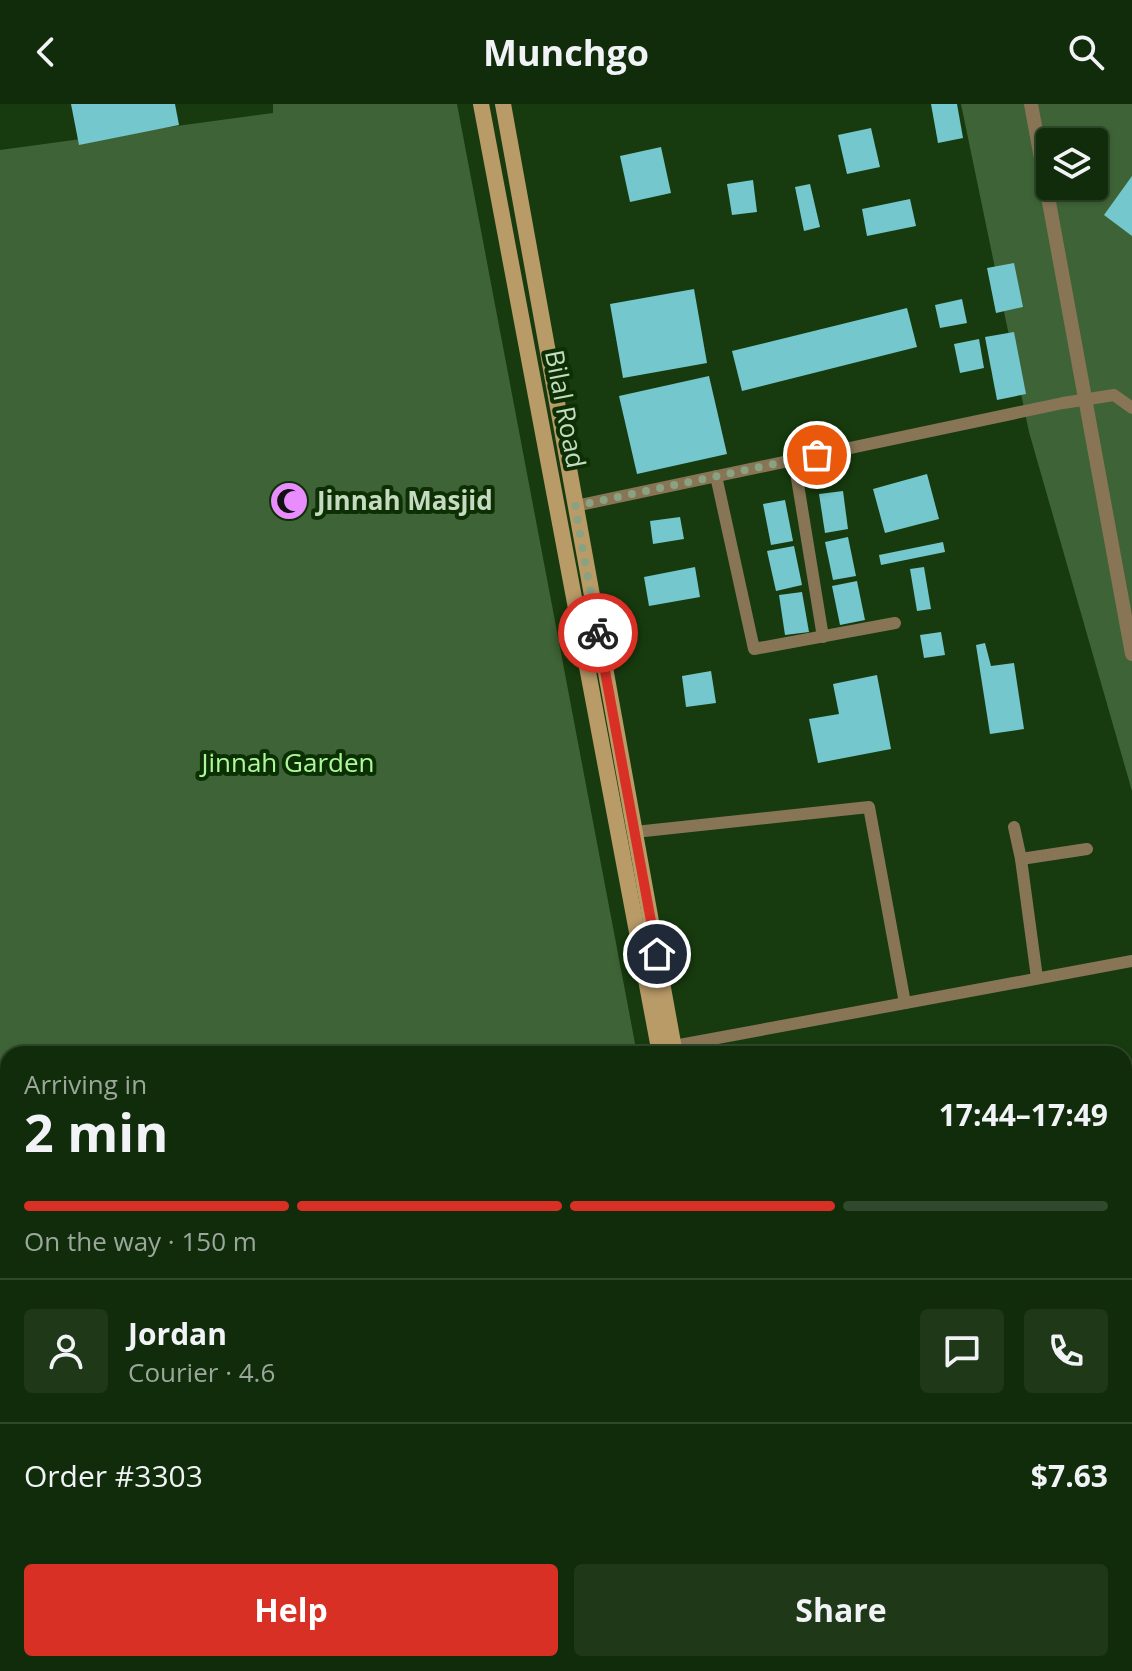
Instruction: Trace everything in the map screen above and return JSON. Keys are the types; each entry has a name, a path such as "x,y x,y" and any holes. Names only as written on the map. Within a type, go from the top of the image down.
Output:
{"main road":[{"name":"Bilal Road","path":"481,104 669,1046"},
{"name":"Bilal Road","path":"503,104 635,832 669,1046"}],"street":[{"path":"1031,104 1132,654"},
{"path":"575,506 1085,400 1114,395 1132,408"},
{"path":"794,460 823,637"},
{"path":"716,476 754,649 895,623"},
{"path":"635,832 869,807 905,1003"},
{"path":"1014,827 1037,978"},
{"path":"1021,859 1087,849"},
{"path":"694,1046 1132,961"}],"green space":[{"name":"Jinnah Garden","path":"273,104 457,104 635,1046 0,1046 0,150 273,113"},
{"path":"961,104 1132,104 1132,791 1029,432"}],"building":[{"path":"71,104 175,104 179,125 79,145"},
{"path":"931,104 957,104 963,138 938,143"},
{"path":"871,128 880,167 847,174 838,135"},
{"path":"661,147 671,193 630,202 620,156"},
{"path":"1132,176 1132,236 1104,215"},
{"path":"753,180 757,212 732,215 727,184"},
{"path":"810,184 820,227 804,231 795,187"},
{"path":"910,199 916,226 867,236 862,209"},
{"path":"1014,263 1023,307 996,313 987,268"},
{"path":"694,289 707,363 623,378 610,304"},
{"path":"962,299 967,323 940,328 935,305"},
{"path":"907,308 917,347 742,391 732,351"},
{"path":"1014,332 1026,394 997,400 985,337"},
{"path":"979,339 984,368 960,373 954,344"},
{"path":"709,376 727,454 637,474 619,396"},
{"path":"927,474 939,519 885,533 873,489"},
{"path":"843,491 848,529 825,533 819,494"},
{"path":"785,500 793,541 771,545 763,504"},
{"path":"680,517 684,539 653,544 650,521"},
{"path":"848,537 856,576 833,580 825,542"},
{"path":"943,542 945,552 881,565 879,555"},
{"path":"794,546 802,585 776,591 767,551"},
{"path":"695,567 700,597 649,606 644,577"},
{"path":"924,567 931,609 917,611 910,569"},
{"path":"857,581 865,620 840,625 832,586"},
{"path":"802,592 809,632 785,635 779,595"},
{"path":"941,632 945,655 924,658 920,635"},
{"path":"985,643 991,666 1014,663 1024,729 990,734 976,645"},
{"path":"711,671 716,703 686,707 682,676"},
{"path":"877,675 891,749 818,763 809,719 839,714 833,684"}],"way so far":[{"path":"598,633 575,506 817,455"}],"place":[{"name":"Jinnah Masjid","path":"289,501"}],"route":[{"path":"598,633 657,954"}]}
